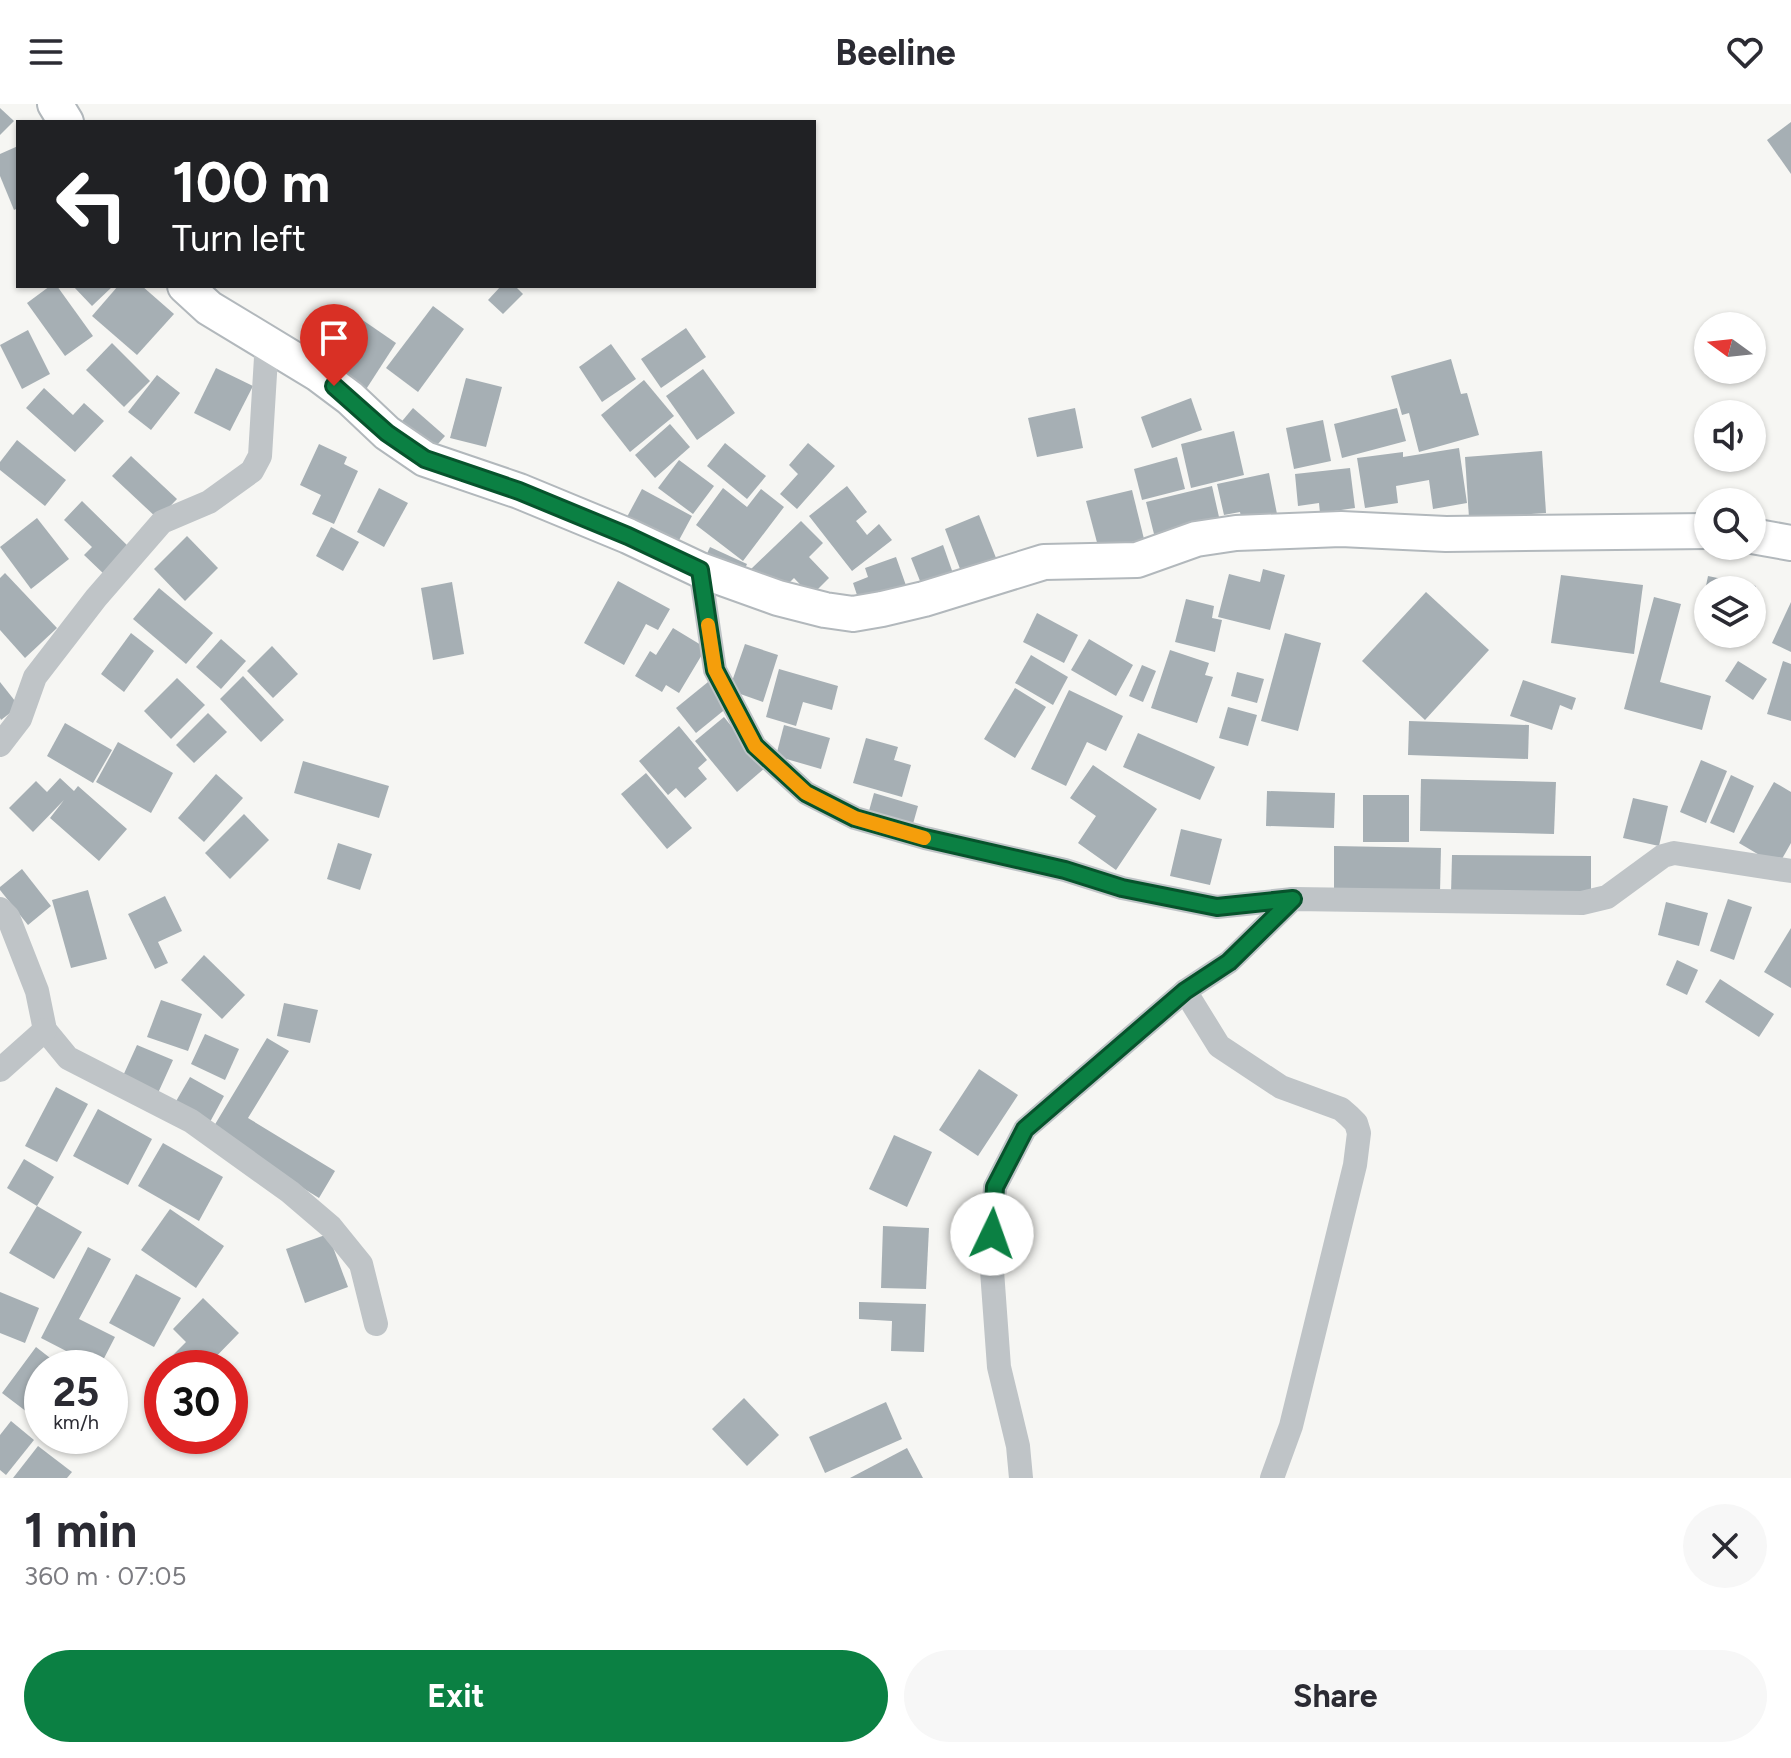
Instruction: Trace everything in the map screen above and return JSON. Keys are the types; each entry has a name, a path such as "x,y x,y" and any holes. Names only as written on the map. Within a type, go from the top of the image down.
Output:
{"street":[{"path":"187,288 209,308 267,341 350,398 387,433 425,459 519,491 700,570 778,598 825,610 853,614 924,599 1044,562 1137,560 1196,539 1236,533 1341,529 1446,534 1694,531"},
{"path":"0,745 20,719 35,677 96,598 162,522 209,502 252,471 260,456 267,341"},
{"path":"1766,539 1791,543"},
{"path":"700,570 715,670 755,746 806,793 855,818 925,838 1065,870 1122,888 1217,907 1293,899 1582,903 1607,897 1663,856 1674,853 1791,871"},
{"path":"1021,1478 1018,1446 999,1367 991,1257 995,1187 1025,1129 1185,991 1229,962 1293,899"},
{"path":"0,909 8,917 37,991 45,1030 68,1058 191,1121 290,1192 331,1227 361,1264 376,1324"},
{"path":"1185,991 1219,1046 1281,1087 1341,1109 1356,1123 1359,1133 1355,1165 1291,1426 1272,1478"},
{"path":"0,1070 45,1030"}],"building":[{"path":"0,108 14,121 0,135"},
{"path":"1791,122 1791,174 1767,140"},
{"path":"16,147 14,210 0,176 0,154"},
{"path":"47,288 58,288 93,336 65,356 27,303"},
{"path":"75,288 111,288 92,306"},
{"path":"116,288 144,288 174,314 137,355 92,316"},
{"path":"499,288 517,288 523,294 503,314 488,300"},
{"path":"433,306 464,329 418,392 386,368"},
{"path":"348,310 396,343 363,394 314,361"},
{"path":"686,328 706,357 661,388 641,359"},
{"path":"28,330 50,374 22,389 0,345"},
{"path":"112,343 150,381 124,407 86,370"},
{"path":"611,344 636,379 602,402 579,367"},
{"path":"1451,359 1461,394 1467,393 1479,435 1419,452 1409,413 1402,415 1391,376"},
{"path":"216,368 253,386 230,431 194,413"},
{"path":"703,369 735,413 697,440 666,396"},
{"path":"157,375 180,393 151,430 128,412"},
{"path":"466,378 502,387 486,447 450,438"},
{"path":"644,380 674,416 630,452 601,415"},
{"path":"44,388 73,415 84,403 104,421 75,452 26,408"},
{"path":"1191,398 1202,430 1152,448 1141,417"},
{"path":"413,408 445,436 429,454 398,426"},
{"path":"1075,408 1083,448 1037,457 1028,418"},
{"path":"1397,408 1406,441 1342,458 1334,424"},
{"path":"1323,420 1331,461 1294,469 1286,428"},
{"path":"670,424 690,447 655,478 635,455"},
{"path":"1234,431 1244,475 1191,488 1181,444"},
{"path":"17,440 66,480 45,506 0,470 0,462"},
{"path":"725,443 766,476 747,499 707,466"},
{"path":"808,443 835,466 797,509 780,494 798,474 789,465"},
{"path":"319,444 347,457 344,464 358,471 334,524 312,514 321,495 300,485"},
{"path":"1459,448 1467,503 1433,509 1429,480 1396,486 1398,503 1365,508 1357,458 1403,452 1403,457"},
{"path":"1542,451 1546,513 1469,518 1465,457"},
{"path":"131,456 177,499 158,519 112,476"},
{"path":"1177,457 1185,489 1142,500 1134,469"},
{"path":"679,460 714,486 693,514 658,488"},
{"path":"1350,468 1355,508 1320,513 1319,503 1298,506 1295,474"},
{"path":"1269,473 1278,519 1243,526 1240,512 1224,515 1217,484"},
{"path":"847,486 867,512 856,521 867,535 879,524 892,540 852,571 809,516"},
{"path":"1212,486 1219,517 1193,523 1157,546 1146,502"},
{"path":"379,488 408,503 384,547 357,532"},
{"path":"723,488 747,507 761,489 784,507 743,561 696,525"},
{"path":"642,489 692,516 671,555 621,528"},
{"path":"1132,490 1144,539 1099,550 1086,501"},
{"path":"82,501 131,549 105,575 84,555 92,547 64,520"},
{"path":"979,515 1000,568 965,582 945,529"},
{"path":"37,518 69,559 31,589 0,547"},
{"path":"801,521 823,543 809,557 829,578 811,596 794,578 777,595 751,569"},
{"path":"331,527 359,542 343,571 316,556"},
{"path":"187,536 218,568 185,601 154,569"},
{"path":"943,545 955,579 924,591 911,558"},
{"path":"710,547 747,564 738,584 701,567"},
{"path":"896,557 909,594 862,610 853,583 868,577 865,568"},
{"path":"1263,569 1285,575 1270,630 1218,617 1229,574 1260,582"},
{"path":"5,573 57,628 25,658 0,630 0,578"},
{"path":"1561,575 1643,585 1634,654 1551,643"},
{"path":"618,581 670,609 658,630 646,624 624,665 584,643"},
{"path":"452,582 464,654 433,660 421,588"},
{"path":"159,588 213,633 186,664 133,619"},
{"path":"1426,592 1489,650 1425,720 1362,661"},
{"path":"1654,597 1681,604 1660,682 1711,696 1702,730 1624,709"},
{"path":"1186,599 1214,606 1212,618 1222,620 1215,652 1175,642"},
{"path":"1791,602 1791,652 1772,643"},
{"path":"1037,613 1078,635 1064,663 1023,642"},
{"path":"673,628 706,648 679,693 666,685 662,692 635,676 650,651 656,655"},
{"path":"131,633 154,651 124,692 101,674"},
{"path":"1285,633 1321,643 1298,731 1261,721"},
{"path":"221,639 246,661 221,689 196,667"},
{"path":"1089,639 1133,665 1116,696 1071,670"},
{"path":"745,644 778,655 763,702 729,690"},
{"path":"272,646 298,674 273,698 247,671"},
{"path":"1170,650 1209,663 1205,675 1213,677 1197,723 1151,708"},
{"path":"1031,655 1068,677 1053,705 1015,683"},
{"path":"1738,661 1767,679 1753,700 1725,681"},
{"path":"1783,661 1791,664 1791,721 1767,714"},
{"path":"1142,665 1156,671 1143,702 1129,696"},
{"path":"779,669 838,686 832,710 803,702 796,726 766,717"},
{"path":"1237,672 1264,679 1257,703 1231,696"},
{"path":"243,676 284,720 261,742 220,699"},
{"path":"177,678 205,705 171,739 144,711"},
{"path":"1523,680 1576,698 1572,710 1560,705 1552,730 1510,716"},
{"path":"0,682 19,706 1,720 0,718"},
{"path":"708,682 728,707 696,733 676,708"},
{"path":"1015,688 1046,707 1015,758 984,739"},
{"path":"1069,690 1123,716 1106,751 1087,742 1066,786 1031,769"},
{"path":"1228,707 1257,715 1248,746 1219,738"},
{"path":"208,713 227,732 194,763 176,745"},
{"path":"724,717 765,768 737,792 695,741"},
{"path":"1409,721 1529,725 1528,759 1408,755"},
{"path":"65,723 112,750 93,783 47,756"},
{"path":"784,725 830,738 821,769 776,756"},
{"path":"679,726 707,760 698,768 707,779 685,798 676,788 668,795 639,761"},
{"path":"1138,733 1215,767 1200,800 1123,767"},
{"path":"866,738 898,747 894,760 911,765 902,797 853,783"},
{"path":"118,742 173,773 151,813 96,782"},
{"path":"1701,760 1727,771 1706,823 1680,812"},
{"path":"303,761 389,786 379,818 294,793"},
{"path":"1093,765 1157,809 1116,870 1078,843 1096,816 1070,798"},
{"path":"646,773 692,828 667,849 621,794"},
{"path":"216,774 243,798 204,842 178,818"},
{"path":"1731,775 1754,786 1734,833 1710,823"},
{"path":"60,778 74,791 78,786 127,829 99,861 50,818 64,800 33,832 9,808 36,781 47,792"},
{"path":"1421,779 1556,782 1554,834 1420,831"},
{"path":"1774,782 1791,792 1791,843 1778,866 1739,843"},
{"path":"1267,791 1335,793 1334,828 1266,826"},
{"path":"874,793 918,806 911,831 867,818"},
{"path":"1363,795 1409,795 1409,842 1363,842"},
{"path":"1633,798 1668,806 1659,846 1623,838"},
{"path":"244,814 269,840 230,879 205,853"},
{"path":"1181,829 1222,839 1210,885 1170,876"},
{"path":"338,843 372,854 360,890 327,879"},
{"path":"1334,846 1441,848 1440,893 1334,892"},
{"path":"1452,855 1591,856 1591,896 1451,894"},
{"path":"22,869 51,906 28,925 0,890"},
{"path":"88,890 107,959 71,968 52,900"},
{"path":"165,896 182,931 158,942 168,963 155,969 128,914"},
{"path":"1728,899 1752,907 1734,960 1710,951"},
{"path":"1666,902 1708,913 1699,946 1658,935"},
{"path":"1791,928 1791,988 1764,972"},
{"path":"204,955 245,995 222,1019 181,980"},
{"path":"1677,960 1698,970 1687,995 1666,985"},
{"path":"1720,979 1774,1014 1759,1037 1705,1002"},
{"path":"161,1000 202,1014 188,1051 147,1037"},
{"path":"284,1003 318,1010 310,1043 277,1036"},
{"path":"205,1034 239,1049 225,1080 191,1064"},
{"path":"267,1038 289,1051 248,1118 335,1171 319,1198 211,1131"},
{"path":"137,1045 173,1060 158,1093 122,1078"},
{"path":"979,1069 1018,1095 978,1156 939,1130"},
{"path":"190,1077 224,1096 210,1122 175,1103"},
{"path":"56,1087 88,1104 57,1162 25,1146"},
{"path":"98,1109 152,1139 128,1185 73,1156"},
{"path":"894,1135 932,1152 907,1207 869,1189"},
{"path":"163,1143 223,1177 199,1221 138,1186"},
{"path":"24,1159 54,1177 37,1206 7,1188"},
{"path":"37,1206 82,1232 54,1279 9,1253"},
{"path":"170,1209 224,1246 196,1288 141,1250"},
{"path":"883,1226 929,1228 926,1289 881,1288"},
{"path":"328,1234 348,1287 305,1303 286,1249"},
{"path":"88,1247 111,1259 79,1319 115,1337 108,1350 64,1350 41,1338"},
{"path":"136,1274 181,1298 154,1347 109,1323"},
{"path":"0,1292 39,1308 25,1343 0,1333"},
{"path":"203,1298 239,1333 222,1350 178,1350 186,1342 173,1329"},
{"path":"859,1302 926,1304 924,1352 891,1351 892,1321 859,1319"},
{"path":"24,1363 24,1410 2,1393"},
{"path":"744,1398 779,1435 747,1466 712,1429"},
{"path":"886,1402 902,1439 825,1473 809,1437"},
{"path":"11,1421 24,1432 24,1452 6,1475 0,1470 0,1435"},
{"path":"907,1448 923,1478 850,1478"},
{"path":"32,1454 48,1454 72,1472 67,1478 13,1478"}],"slow traffic":[{"path":"708,625 715,670 755,746 806,793 855,818 924,838"}],"route":[{"path":"334,386 387,433 425,459 519,491 700,570 715,670 755,746 806,793 855,818 925,838 1065,870 1122,888 1217,907 1293,899 1229,962 1185,991 1025,1129 995,1187 992,1234"}]}
